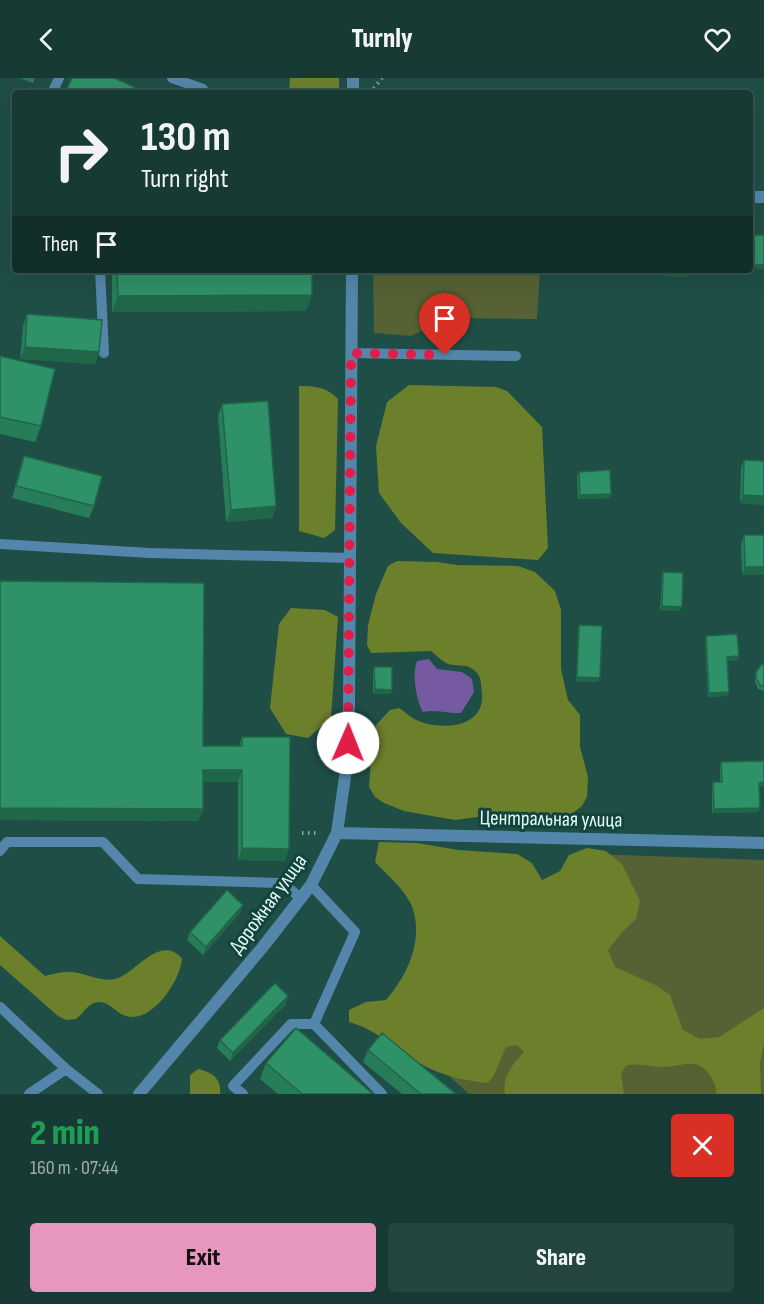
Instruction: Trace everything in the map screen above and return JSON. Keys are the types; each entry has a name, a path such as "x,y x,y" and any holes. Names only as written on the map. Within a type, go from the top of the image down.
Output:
{"street":[{"name":"Дорожная улица","path":"139,1094 262,948 311,885 337,833 347,763 352,273"},
{"name":"Центральная улица","path":"337,833 764,843"}],"lane":[{"path":"172,78 204,90"},
{"path":"100,273 104,353"},
{"path":"351,353 516,356"},
{"path":"0,544 161,554 350,558"},
{"path":"0,851 8,842 103,842 138,879 278,883 301,898"},
{"path":"311,885 356,932 314,1024"},
{"path":"0,1007 66,1069 98,1094"},
{"path":"243,1094 233,1086 291,1024 314,1024 382,1094"},
{"path":"29,1094 66,1069"}],"path":[{"path":"372,90 382,78"}],"green space":[{"path":"290,78 339,78 339,90 289,90"},
{"path":"373,273 540,273 537,319 447,318 411,336 374,333"},
{"path":"409,385 496,387 507,391 542,427 548,548 538,560 433,553 401,523 379,493 376,446 387,402"},
{"path":"299,386 320,388 330,392 338,399 335,530 324,538 299,531"},
{"path":"397,561 518,566 535,572 555,591 561,610 561,669 568,700 580,715 580,747 588,777 587,797 582,806 566,818 556,821 500,814 455,820 404,811 375,797 369,787 373,735 376,725 390,710 399,708 424,723 447,726 468,720 481,706 480,679 478,674 469,667 446,663 431,651 371,653 367,645 368,625 376,594 388,566"},
{"path":"291,608 325,610 338,617 331,718 308,738 286,734 270,708 279,624"},
{"path":"379,842 417,843 458,850 517,854 532,863 542,880 560,871 569,855 587,848 606,851 622,864 640,901 636,919 608,950 615,967 655,985 670,995 683,1030 700,1039 719,1037 764,1008 764,1044 760,1062 761,1094 716,1094 711,1077 706,1070 696,1064 664,1067 636,1064 627,1065 621,1073 624,1094 505,1094 507,1076 524,1052 517,1045 506,1047 488,1083 465,1080 429,1068 370,1031 349,1022 349,1010 366,1002 386,1000 394,991 411,958 416,934 416,921 410,902 402,890 375,862"},
{"path":"591,854 764,860 764,1094 469,1094 426,1055"},
{"path":"0,936 45,976 69,972 113,980 158,952 166,950 174,952 182,958 171,988 155,1007 146,1013 136,1017 126,1016 106,1003 98,1002 88,1006 76,1019 66,1020 58,1016 0,965"},
{"path":"198,1069 208,1072 218,1080 220,1094 190,1094 190,1075"}],"shaded area":[{"path":"429,659 437,669 462,672 472,679 474,692 461,713 423,712 418,701 415,672 417,661"}],"building":[{"path":"72,78 114,78 141,90 66,90"},
{"path":"753,235 764,235 764,265 753,264"},
{"path":"117,273 312,273 312,295 118,296"},
{"path":"27,314 102,320 99,352 25,347"},
{"path":"0,356 55,369 41,426 0,417"},
{"path":"268,401 276,506 231,510 222,404"},
{"path":"24,456 102,476 94,506 16,486"},
{"path":"744,460 764,461 764,496 743,495"},
{"path":"610,470 611,494 580,495 579,472"},
{"path":"744,535 764,535 764,567 745,567"},
{"path":"663,572 683,573 682,607 662,606"},
{"path":"0,581 204,583 203,746 242,746 242,737 290,737 289,849 242,848 242,770 203,770 203,809 0,808"},
{"path":"579,625 602,626 600,678 577,677"},
{"path":"737,634 739,656 727,657 729,692 709,693 706,636"},
{"path":"764,664 764,687 756,678 756,672"},
{"path":"374,667 392,667 392,690 375,689"},
{"path":"764,761 764,782 759,783 760,808 714,809 713,782 722,782 721,762"},
{"path":"227,890 243,905 206,947 190,932"},
{"path":"275,983 288,996 233,1053 220,1040"},
{"path":"296,1028 373,1094 302,1094 266,1063"},
{"path":"382,1033 456,1094 421,1094 368,1050"}],"route":[{"path":"348,743 351,353 445,355"}]}
